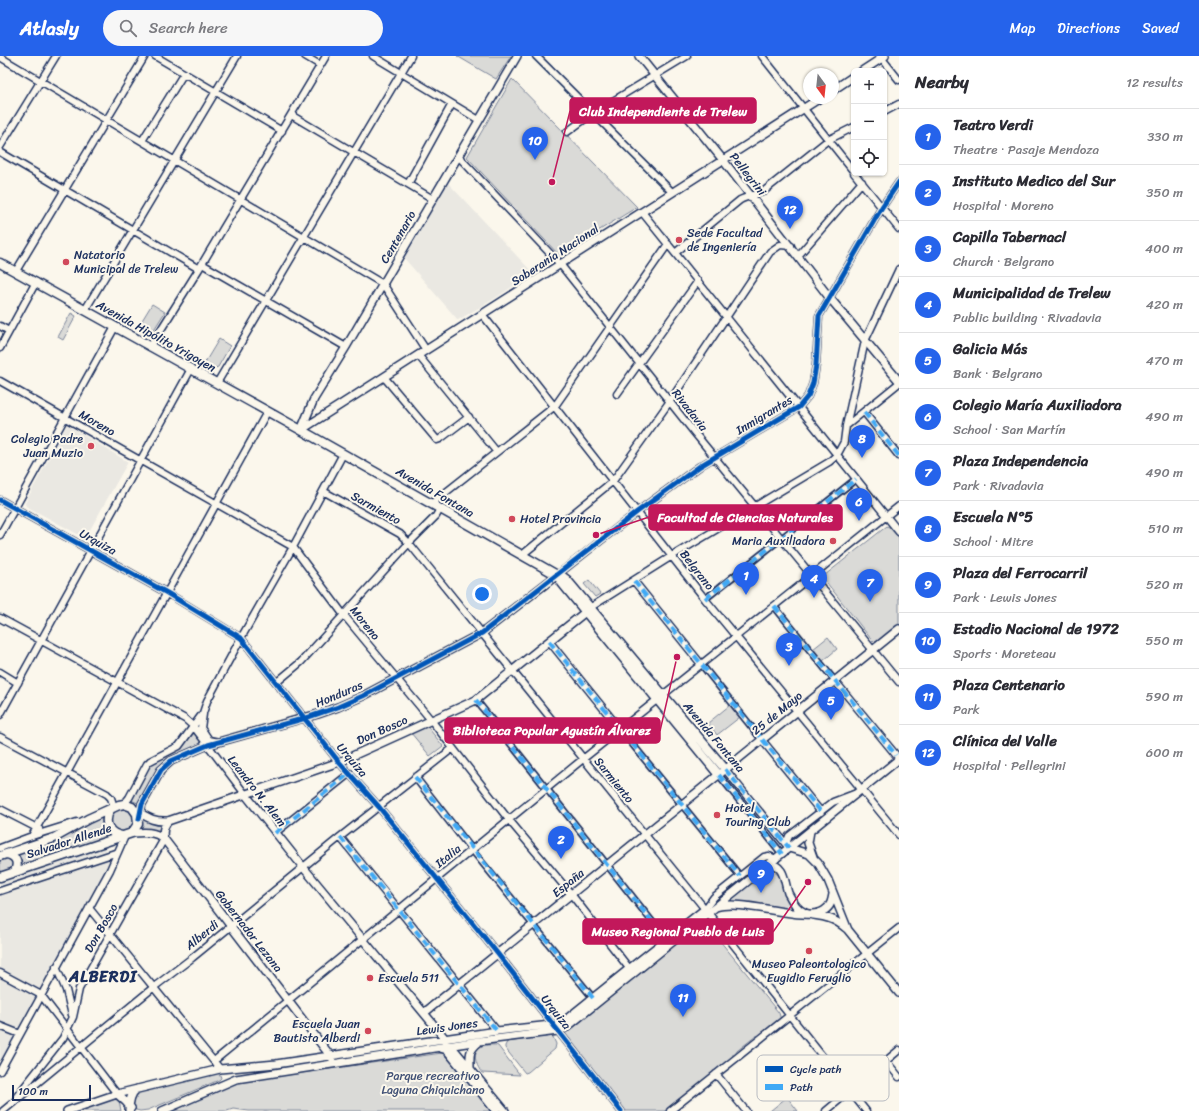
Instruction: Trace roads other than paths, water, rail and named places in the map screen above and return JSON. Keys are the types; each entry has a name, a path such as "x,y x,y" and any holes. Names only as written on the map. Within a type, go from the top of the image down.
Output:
{"main road":[{"name":"Avenida Hipólito Yrigoyen","path":"0,262 216,384 301,430"},
{"name":"Avenida Fontana","path":"301,430 567,580 588,609 722,772"},
{"name":"Salvador Allende","path":"2,855 54,838 88,819 124,804"},
{"path":"124,804 128,805 138,814 138,824 127,835"},
{"name":"Salvador Allende","path":"112,808 106,819 107,824 113,833 127,835"},
{"name":"Salvador Allende","path":"0,877 127,835"},
{"path":"2,855 15,858 17,862 15,871"}],"street":[{"path":"0,147 56,56"},
{"path":"16,271 145,56"},
{"path":"155,56 282,131"},
{"path":"84,310 237,56"},
{"path":"305,56 320,65"},
{"path":"150,347 241,200 326,56"},
{"path":"373,56 479,120"},
{"path":"216,384 411,56"},
{"name":"Centenario","path":"301,430 314,399 517,56"},
{"path":"536,56 672,192"},
{"name":"Pellegrini","path":"639,56 752,196 829,297 899,382"},
{"path":"567,132 593,113 687,56"},
{"path":"762,56 851,169"},
{"path":"0,57 383,284 426,350"},
{"path":"866,68 882,57 899,80"},
{"path":"142,141 184,73"},
{"path":"839,86 851,78"},
{"path":"408,184 452,104"},
{"name":"Soberanía Nacional","path":"301,430 811,104"},
{"path":"887,110 899,104"},
{"path":"291,115 433,198"},
{"path":"676,253 740,200 764,191 828,140 851,128"},
{"path":"0,152 133,229 266,300 346,347"},
{"name":"Rivadavia","path":"458,156 560,264 639,364 899,682"},
{"path":"857,176 899,229"},
{"path":"798,256 862,182"},
{"name":"Inmigrantes","path":"556,575 637,512 714,456 799,407 808,396 813,383 816,365 819,316 882,207 899,182"},
{"path":"642,212 899,532"},
{"path":"431,504 496,451 555,406 668,244"},
{"path":"522,555 613,481 670,401 770,252 780,245 791,246"},
{"path":"588,609 672,556 829,462 837,455 844,442 846,426 865,341 899,269"},
{"path":"616,394 698,280"},
{"path":"0,348 36,282"},
{"name":"Belgrano","path":"482,314 705,599 858,790 896,826 899,835"},
{"path":"0,326 9,331"},
{"path":"0,535 115,327"},
{"path":"418,355 496,451"},
{"path":"0,715 191,370"},
{"path":"384,377 437,440 468,417"},
{"name":"Moreno","path":"0,381 293,547 343,614 431,720 509,820 631,971"},
{"path":"846,426 899,382"},
{"path":"32,836 267,412"},
{"path":"864,412 899,456"},
{"path":"124,804 129,798 146,764 179,746 203,713 241,638 293,547 342,454"},
{"path":"705,599 856,479"},
{"name":"Sarmiento","path":"323,491 400,534 409,543 707,911 821,1055"},
{"name":"Urquiza","path":"0,500 92,550 241,638 306,718 339,762 379,807 437,878 621,1111"},
{"name":"Italia","path":"214,1061 362,938 399,910 620,729 899,506"},
{"path":"276,682 301,662 343,614 436,516 440,509"},
{"name":"Honduras","path":"138,814 142,804 166,765 175,759 208,745 306,718 338,707 363,696 482,633 556,575"},
{"path":"634,581 819,813"},
{"path":"774,606 898,756"},
{"name":"Don Bosco","path":"138,814 158,822 168,821 339,762 476,700 588,609"},
{"name":"Leandro N. Alem","path":"0,618 185,719 194,727 275,833 505,1111"},
{"name":"25 de Mayo","path":"722,772 899,629"},
{"path":"549,641 740,876 739,888"},
{"path":"0,672 18,683"},
{"path":"476,700 666,939"},
{"path":"203,713 201,728 209,740 218,742"},
{"path":"0,737 107,794 111,798 112,808"},
{"name":"Alberdi","path":"3,1111 154,987 453,748"},
{"name":"Lewis Jones","path":"67,1111 117,1094 220,1069 276,1064 496,1031 567,1027 666,939 707,911 714,908 776,859 898,756"},
{"path":"722,772 782,854"},
{"name":"España","path":"424,1013 722,772"},
{"name":"Avenida Fontana","path":"722,772 788,848"},
{"path":"275,833 350,773"},
{"path":"415,777 472,850 593,998"},
{"path":"813,857 803,852 788,848 789,836 836,801 858,790"},
{"path":"0,809 37,828 52,830"},
{"path":"819,813 808,843 813,857 826,874 848,930"},
{"name":"Salvador Allende","path":"0,848 32,836 88,819"},
{"path":"164,839 164,826 168,821"},
{"path":"0,1071 110,870 127,835 153,833 164,839"},
{"path":"340,837 496,1031"},
{"name":"Don Bosco","path":"8,1107 64,1038 73,1017 79,989 164,839"},
{"name":"Gobernador Lezana","path":"164,839 331,1056 335,1064"},
{"path":"0,891 118,852"},
{"name":"Lewis Jones","path":"162,1111 236,1079 440,1048 556,1028 707,911 714,897 764,857 769,856 776,859"},
{"path":"769,864 776,866 782,872 788,894 800,910 809,915 826,910 831,903 833,894"},
{"path":"714,908 731,905 822,916 832,919 848,930 899,993"},
{"path":"89,908 224,1072 226,1076 222,1085"},
{"path":"670,1111 899,928"},
{"path":"56,967 66,990 73,1017"},
{"path":"0,973 41,995 130,1109"},
{"path":"66,990 75,992 79,989"},
{"path":"0,1026 20,1034"},
{"path":"470,1068 470,1051 479,1041"},
{"path":"440,1048 447,1050 496,1111"},
{"path":"889,1058 899,1050"},
{"path":"889,1065 899,1077"},
{"path":"716,1074 746,1111"},
{"path":"130,1109 133,1092 139,1088"},
{"path":"826,1111 838,1101"},
{"name":"Sarmiento","path":"858,1101 866,1111"}],"place":[{"name":"Estadio Nacional de 1972","path":"535,160"},
{"name":"Club Independiente de Trelew","path":"552,182"},
{"name":"Clínica del Valle","path":"790,229"},
{"name":"Sede Facultad de Ingeniería","path":"679,240"},
{"name":"Natatorio Municipal de Trelew","path":"66,262"},
{"name":"Colegio Padre Juan Muzio","path":"91,446"},
{"name":"Escuela N°5","path":"862,458"},
{"name":"Hotel Provincia","path":"512,519"},
{"name":"Colegio María Auxiliadora","path":"859,521"},
{"name":"Facultad de Ciencias Naturales","path":"596,535"},
{"name":"Maria Auxiliadora","path":"833,541"},
{"name":"Teatro Verdi","path":"746,595"},
{"name":"Municipalidad de Trelew","path":"814,598"},
{"name":"Plaza Independencia","path":"870,602"},
{"name":"Biblioteca Popular Agustín Álvarez","path":"677,657"},
{"name":"Capilla Tabernacl","path":"789,666"},
{"name":"Galicia Más","path":"831,720"},
{"name":"Hotel Touring Club","path":"717,815"},
{"name":"Instituto Medico del Sur","path":"561,859"},
{"name":"Museo Regional Pueblo de Luis","path":"808,882"},
{"name":"Plaza del Ferrocarril","path":"761,893"},
{"name":"Museo Paleontologico Eugidio Feruglio","path":"809,951"},
{"name":"Escuela 511","path":"370,978"},
{"name":"Plaza Centenario","path":"683,1017"},
{"name":"Escuela Juan Bautista Alberdi","path":"368,1031"}],"district":[{"name":"ALBERDI","path":"103,976"}],"park label":[{"name":"Parque recreativo Laguna Chiquichano","path":"433,1083"}]}
